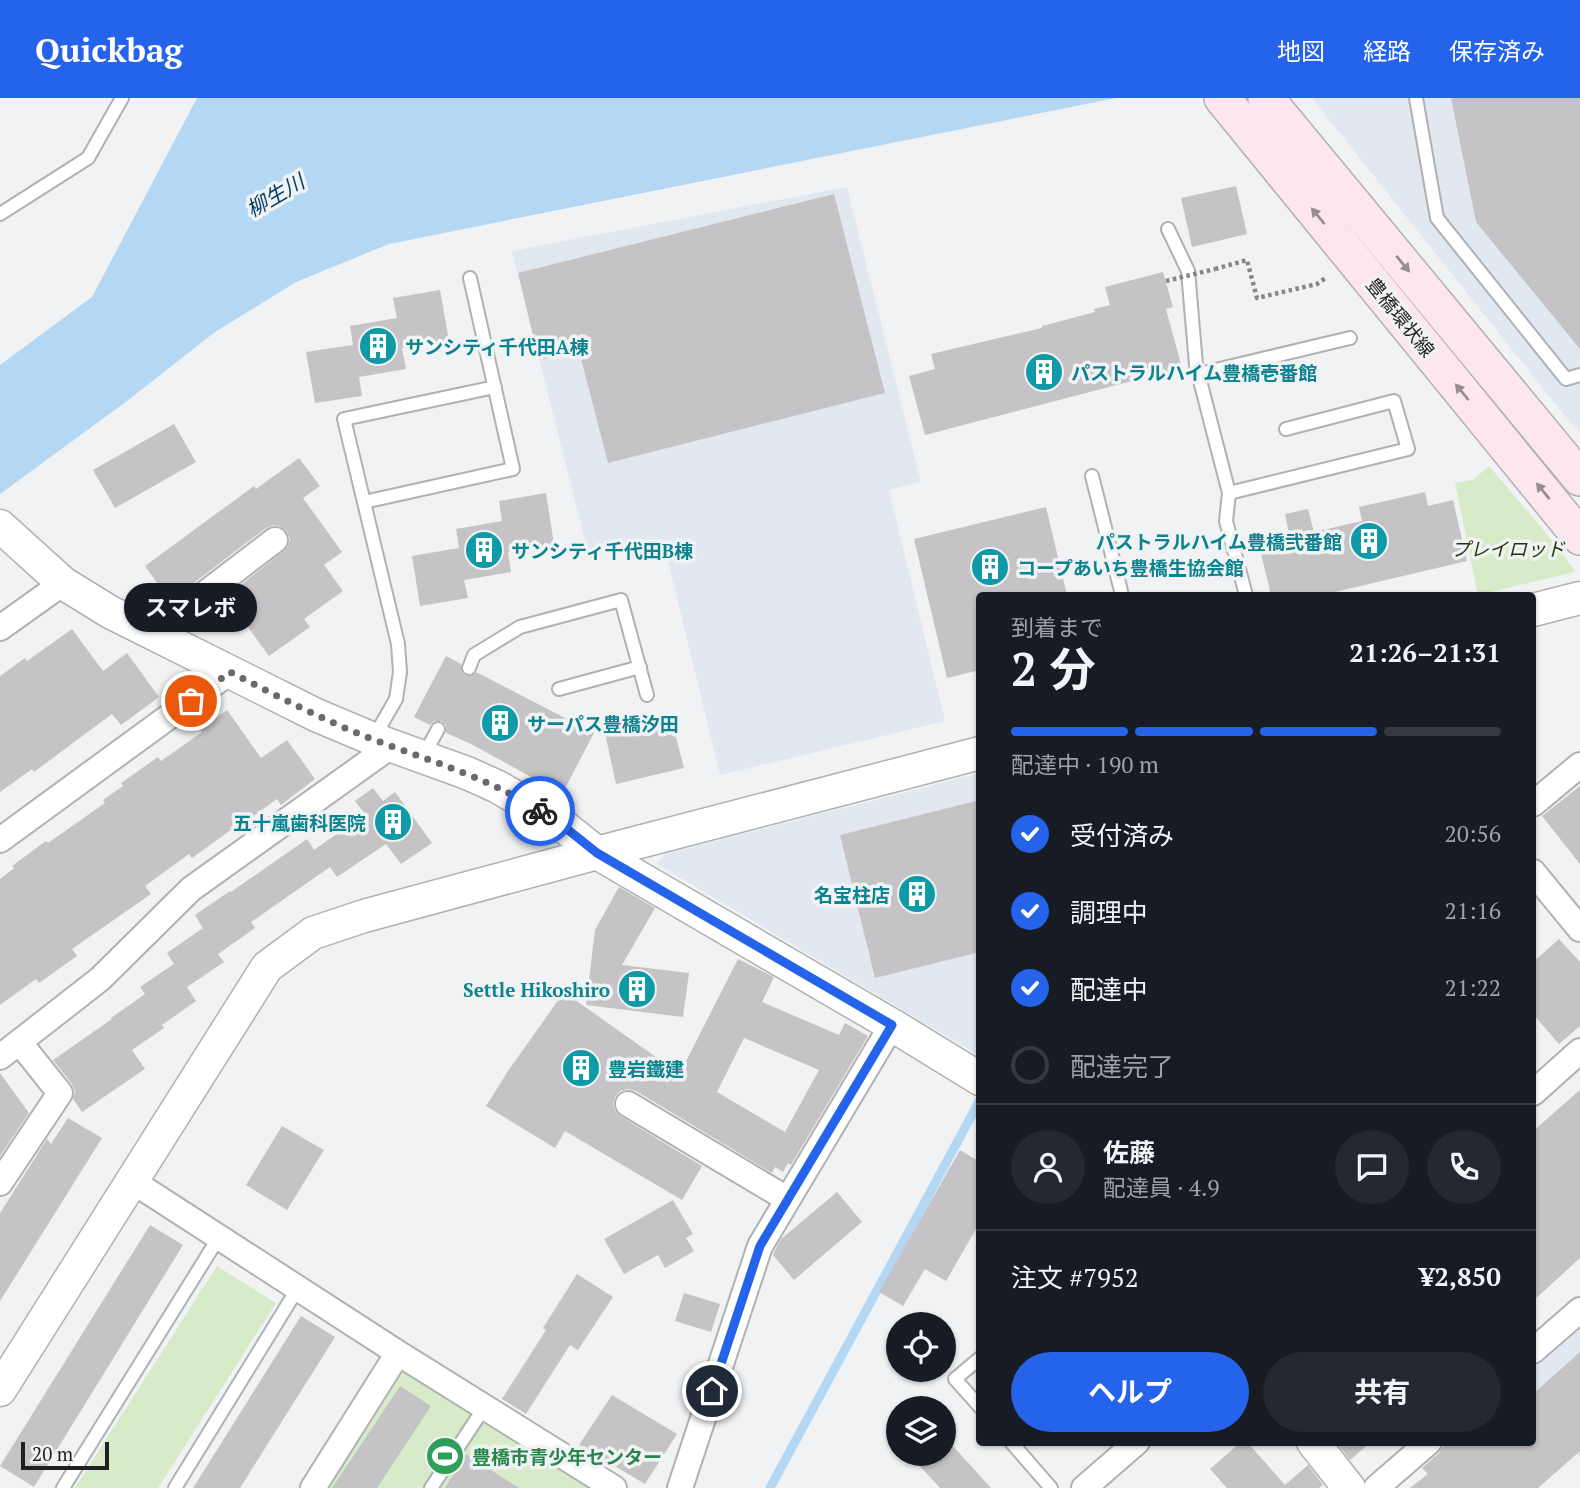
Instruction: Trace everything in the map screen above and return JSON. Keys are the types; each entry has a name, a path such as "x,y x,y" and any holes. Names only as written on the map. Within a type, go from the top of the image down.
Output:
{"main road":[{"name":"豊橋環状線","path":"1222,98 1580,537"},
{"name":"豊橋環状線","path":"1266,98 1580,478"}],"street":[{"path":"0,526 63,583 110,612 316,715 498,787 562,825 597,853 976,1077"},
{"path":"153,633 275,540"},
{"path":"0,628 63,583"},
{"path":"1536,609 1580,598"},
{"path":"0,840 230,672"},
{"path":"0,1057 100,979 191,890 382,742"},
{"path":"0,1390 267,967 313,933 364,916 597,853 976,754"},
{"path":"1536,802 1580,765"},
{"path":"1536,876 1580,929"},
{"path":"680,1488 760,1246 892,1025"},
{"path":"0,1183 60,1093 20,1042"},
{"path":"1536,1090 1580,1051"},
{"path":"628,1104 788,1199"},
{"path":"132,1181 484,1408 614,1488"},
{"path":"1536,1348 1580,1310"},
{"path":"313,1488 398,1353"},
{"path":"1084,1488 1132,1446"},
{"path":"1316,1446 1349,1488"},
{"path":"1376,1488 1424,1446"}],"lane":[{"path":"0,214 88,158 122,98"},
{"path":"1416,98 1437,218 1566,379 1580,375"},
{"path":"1168,229 1188,271 1199,374 1229,493 1226,521 1245,592"},
{"path":"364,502 513,469 470,278"},
{"path":"1199,374 1350,338"},
{"path":"382,742 396,699 400,672 398,644 344,419 495,387"},
{"path":"1229,493 1408,449 1394,401 1286,429"},
{"path":"1092,476 1121,592"},
{"path":"468,668 474,656 520,627 621,600 647,695"},
{"path":"559,689 640,667"},
{"path":"423,757 438,729"},
{"path":"63,1488 219,1237"},
{"path":"175,1488 298,1288"},
{"path":"976,1362 956,1379 976,1402"},
{"path":"431,1488 484,1408"},
{"path":"1014,1446 1051,1488"}],"path":[{"path":"1166,281 1247,260 1257,298 1317,284 1327,277"}],"shaded area":[{"path":"1312,98 1580,98 1580,433 1556,405"},
{"path":"847,187 921,482 889,490 945,721 720,775 663,540 589,557 512,251"},
{"path":"976,774 976,1054 657,864 665,854"},
{"path":"1580,1328 1580,1456 1577,1454 1554,1474 1529,1446 1536,1446 1536,1367"}],"green space":[{"name":"プレイロッド","path":"1489,466 1560,550 1575,572 1491,592 1477,592 1455,483 1473,480"},
{"path":"217,1266 276,1303 158,1488 75,1488"},
{"name":"豊橋市青少年センター","path":"403,1372 593,1488 329,1488"}],"water":[{"name":"柳生川","path":"197,98 1116,98 389,244 296,282 215,332 127,401 0,494 0,365 92,297"}],"building":[{"path":"1451,98 1580,98 1580,349 1476,222"},
{"path":"1236,186 1247,234 1192,247 1181,198"},
{"path":"834,194 885,393 608,463 579,351 539,360 518,273"},
{"name":"パストラルハイム豊橋壱番館","path":"1163,272 1173,307 1166,309 1182,368 925,435 909,376 935,369 931,354 1042,328 1095,312 1094,309 1110,305 1105,287"},
{"name":"サンシティ千代田A棟","path":"440,290 449,341 402,348 406,369 359,377 362,396 315,403 306,352 353,345 350,326 397,318 393,298"},
{"path":"174,424 196,462 115,508 93,470"},
{"path":"299,458 320,486 303,498 342,552 324,565 343,591 304,619 310,627 269,656 245,623 239,627 220,601 284,551 290,539 281,527 274,525 266,528 170,601 145,566 254,486 256,489"},
{"name":"パストラルハイム豊橋弐番館","path":"1425,492 1428,506 1453,500 1467,561 1335,592 1270,592 1259,545 1290,538 1285,514 1308,509 1314,532 1362,521 1359,507"},
{"name":"サンシティ千代田B棟","path":"546,493 554,544 508,552 511,572 464,580 468,598 420,606 412,556 459,548 456,529 502,521 499,501"},
{"name":"コープあいち豊橋生協会館","path":"1046,507 1066,592 976,592 976,671 947,678 914,539"},
{"path":"72,629 103,671 127,653 159,697 121,725 112,714 34,772 32,769 0,792 0,676 25,658 27,661"},
{"name":"サーパス豊橋汐田","path":"446,656 461,664 465,676 476,672 594,733 562,794 446,733 446,725 441,721 434,721 430,725 414,717"},
{"path":"227,710 261,758 287,740 315,779 281,805 277,799 192,858 189,854 145,886 151,894 72,949 77,956 39,983 36,979 0,1005 0,879 14,868 12,866 46,841 48,843 105,803 103,800 123,786 121,783 158,757 161,761 202,732 200,730"},
{"name":"サーパス豊橋汐田","path":"671,718 684,768 616,784 605,733"},
{"path":"1580,786 1580,864 1542,816"},
{"path":"373,788 383,801 395,792 432,843 401,864 386,844 337,877 330,867 251,922 255,928 218,954 224,962 187,987 196,1001 132,1050 145,1069 82,1112 73,1099 75,1092 72,1084 53,1060 145,994 140,987 174,964 167,953 203,928 195,915 307,839 314,850 365,814 355,801"},
{"name":"名宝柱店","path":"976,801 976,953 875,978 840,835"},
{"name":"Settle Hikoshiro","path":"619,887 655,908 622,965 689,973 683,1017 586,1005 595,930"},
{"path":"1559,939 1580,962 1580,1026 1559,1044 1536,1017 1536,959"},
{"path":"738,959 774,977 762,1002 839,1035 845,1023 868,1036 791,1165 788,1163 783,1172 775,1167 772,1173 636,1091 620,1091 613,1104 620,1116 702,1166 682,1200 565,1131 555,1148 486,1106 564,992 677,1072 676,1081","holes":["744,1038 819,1070 785,1132 717,1092"]},
{"path":"0,1073 29,1113 0,1156"},
{"path":"1580,1090 1580,1258 1536,1298 1536,1128"},
{"path":"68,1118 102,1138 0,1301 0,1213 47,1139 51,1144"},
{"path":"282,1126 324,1150 287,1210 246,1185"},
{"path":"960,1150 976,1160 976,1229 946,1281 925,1269 903,1306 879,1292"},
{"path":"837,1192 862,1222 794,1280 773,1255 774,1252 781,1239"},
{"path":"673,1200 693,1234 686,1238 694,1251 665,1268 658,1255 624,1274 604,1239"},
{"path":"150,1225 183,1245 34,1487 0,1466"},
{"path":"577,1274 613,1297 578,1350 570,1345 526,1414 502,1399 546,1330 543,1328"},
{"path":"684,1293 720,1304 711,1332 675,1321"},
{"path":"301,1316 335,1337 240,1488 193,1488"},
{"path":"1580,1352 1580,1451 1538,1488 1410,1488 1428,1474 1422,1468 1443,1446 1536,1446 1536,1391"},
{"path":"400,1386 431,1406 377,1488 332,1488"},
{"path":"612,1395 677,1434 645,1484 579,1445"},
{"path":"1236,1446 1251,1446 1285,1485 1308,1465 1323,1485 1319,1488 1227,1488 1210,1469"},
{"path":"1339,1446 1366,1446 1350,1460"},
{"path":"956,1449 991,1488 940,1488 920,1466 956,1466"},
{"path":"466,1454 519,1488 445,1488"}],"waterway":[{"path":"770,1488 976,1107"}],"way so far":[{"path":"191,701 230,672 316,715 467,773 540,811"}],"place":[{"name":"サンシティ千代田A棟","path":"378,346"},
{"name":"パストラルハイム豊橋壱番館","path":"1044,372"},
{"name":"パストラルハイム豊橋弐番館","path":"1369,541"},
{"name":"サンシティ千代田B棟","path":"484,550"},
{"name":"コープあいち豊橋生協会館","path":"990,567"},
{"name":"スマレボ","path":"191,701"},
{"name":"サーパス豊橋汐田","path":"500,723"},
{"name":"五十嵐歯科医院","path":"393,822"},
{"name":"名宝柱店","path":"917,894"},
{"name":"Settle Hikoshiro","path":"637,989"},
{"name":"豊岩鐵建","path":"581,1068"},
{"name":"豊橋市青少年センター","path":"445,1456"}],"route":[{"path":"540,811 597,853 892,1025 760,1246 712,1391"}]}
